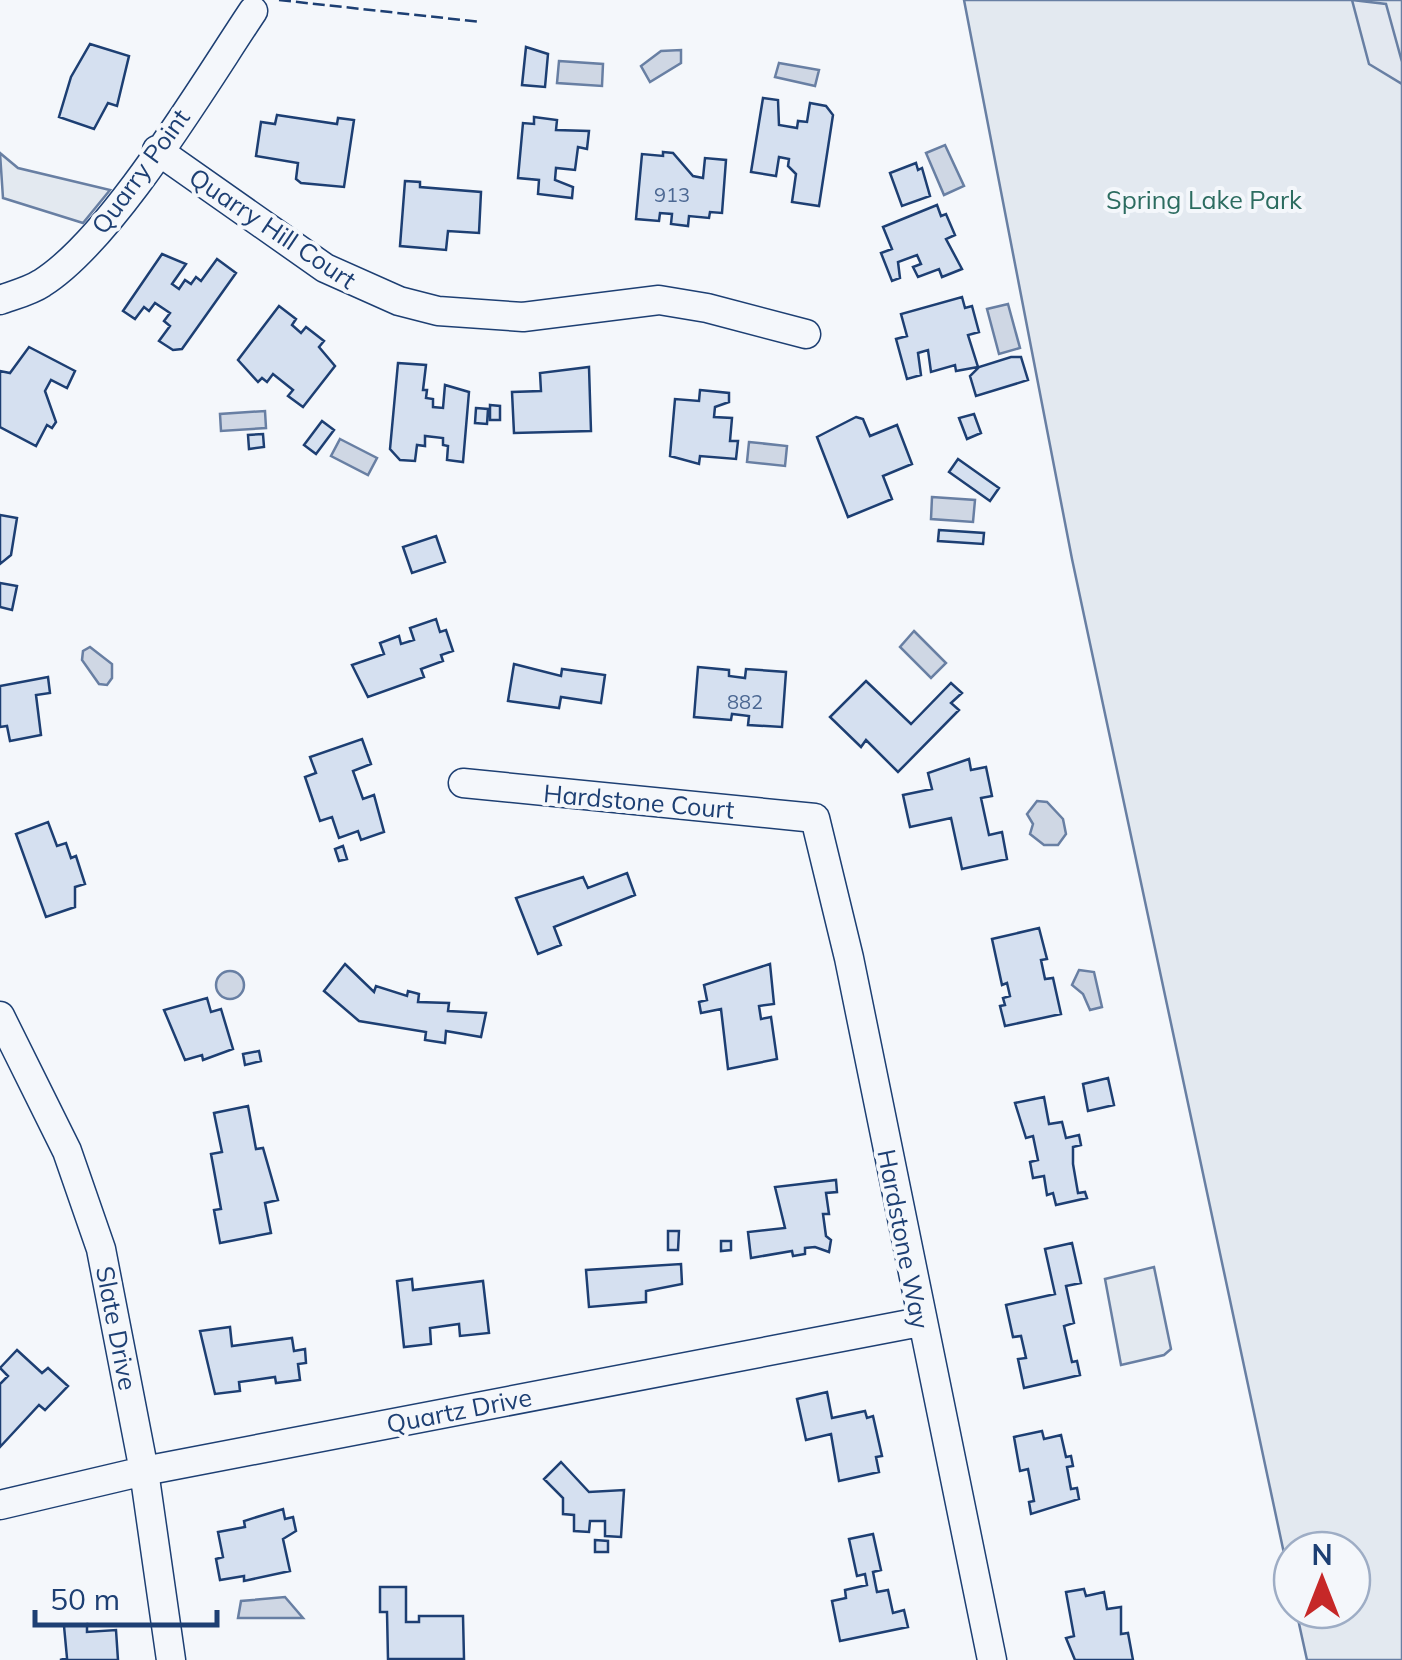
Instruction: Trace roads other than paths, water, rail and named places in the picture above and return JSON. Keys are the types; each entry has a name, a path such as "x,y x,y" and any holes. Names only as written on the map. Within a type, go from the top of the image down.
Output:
{"street":[{"name":"Quarry Point","path":"0,300 42,284 80,250 157,150 253,11"},
{"name":"Quarry Hill Court","path":"157,150 326,268 400,301 438,310 523,317 659,300 806,334"},
{"name":"Hardstone Court","path":"463,783 815,818"},
{"name":"Hardstone Way","path":"815,818 848,958 992,1660"},
{"name":"Slate Drive","path":"0,1016 67,1151 101,1249 144,1470 171,1660"},
{"name":"Quartz Drive","path":"0,1505 144,1470 920,1322"}],"park label":[{"name":"Spring Lake Park","path":"1204,199"}]}
